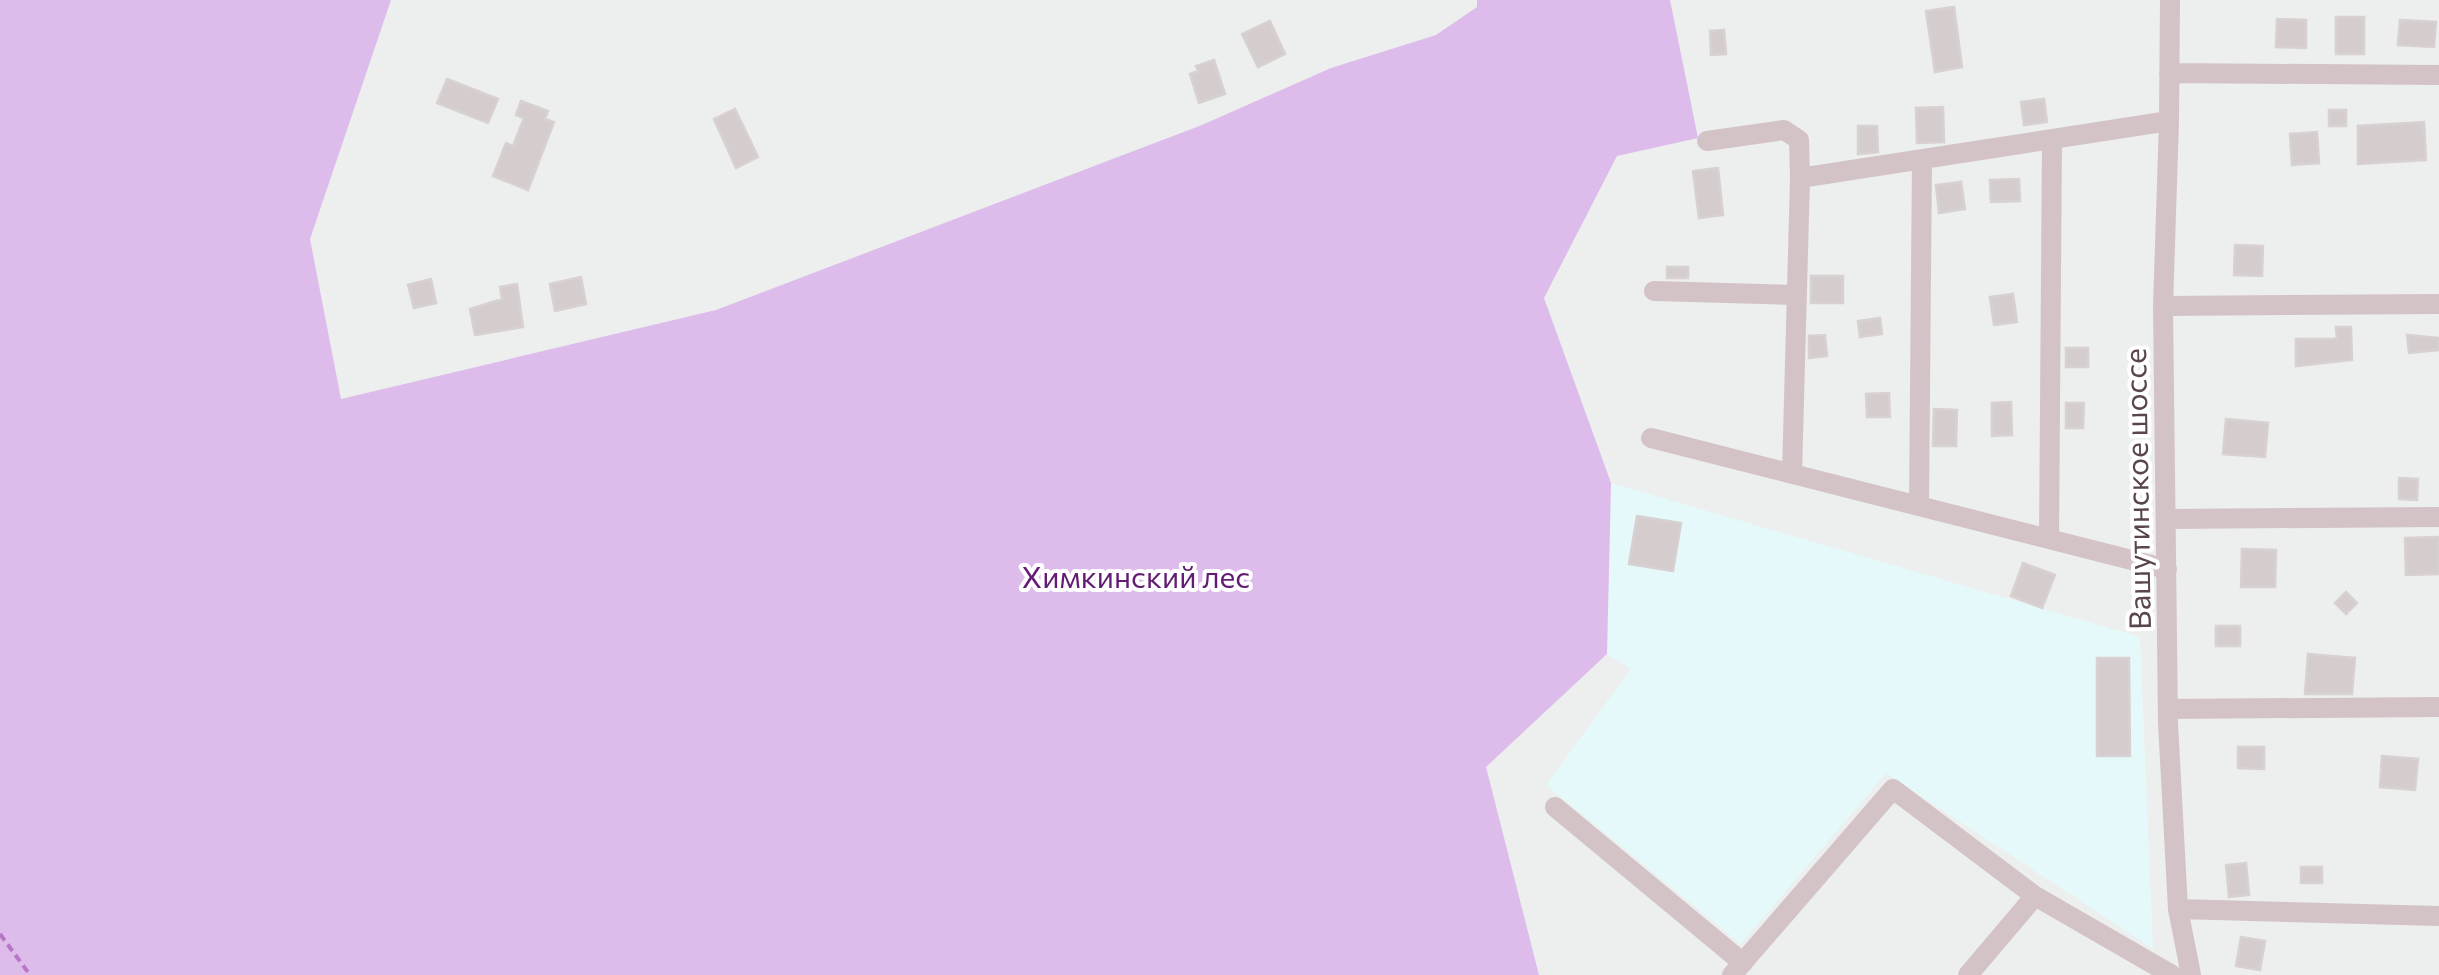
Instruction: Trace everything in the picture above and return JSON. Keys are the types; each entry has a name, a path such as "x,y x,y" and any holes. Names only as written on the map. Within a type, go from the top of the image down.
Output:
{"street":[{"name":"Вашутинское шоссе","path":"2170,0 2163,306 2168,710 2178,909 2191,975"},
{"path":"2170,73 2439,75"},
{"path":"1800,178 2170,121"},
{"path":"1707,140 1784,130 1799,140 1792,474"},
{"path":"2049,540 2052,139"},
{"path":"1919,506 1922,159"},
{"path":"1654,291 1797,295"},
{"path":"2163,306 2439,304"},
{"path":"1652,438 2168,569"},
{"path":"2167,519 2439,517"},
{"path":"2168,710 2439,707"},
{"path":"1555,807 1738,969 1893,789 2035,896 2172,975"},
{"path":"1968,975 2035,896"},
{"path":"2178,909 2439,916"}],"path":[{"path":"0,934 30,975"}],"shaded area":[{"path":"1611,483 2140,637 2153,949 1886,773 1741,944 1546,785 1631,669 1607,654"}],"green space":[{"name":"Химкинский лес","path":"0,0 391,0 310,239 341,399 716,310 1202,125 1331,68 1436,35 1477,7 1477,0 1670,0 1698,138 1617,156 1544,298 1611,483 1607,654 1486,767 1539,975 0,975"}],"building":[{"path":"1954,7 1962,67 1935,72 1926,11"},
{"path":"2336,17 2364,17 2364,54 2336,54"},
{"path":"2277,19 2306,20 2306,48 2276,47"},
{"path":"2400,20 2436,22 2434,47 2398,45"},
{"path":"1270,21 1285,54 1258,67 1242,34"},
{"path":"1724,30 1726,54 1711,55 1710,31"},
{"path":"1214,60 1225,94 1199,103 1190,74 1198,71 1196,66"},
{"path":"447,79 498,99 488,123 437,103"},
{"path":"2044,99 2047,122 2024,125 2021,102"},
{"path":"521,101 548,111 545,119 554,122 528,190 493,176 506,143 513,146 524,118 516,115"},
{"path":"1943,107 1944,142 1917,143 1916,108"},
{"path":"735,109 758,157 736,168 714,119"},
{"path":"2329,110 2346,110 2346,126 2329,126"},
{"path":"2424,122 2426,160 2358,164 2358,126"},
{"path":"1858,126 1877,126 1878,152 1858,154"},
{"path":"2317,132 2319,163 2292,165 2290,134"},
{"path":"1718,168 1723,215 1699,218 1693,171"},
{"path":"2019,179 2020,201 1991,202 1990,180"},
{"path":"1961,182 1965,209 1939,213 1936,185"},
{"path":"2235,245 2263,246 2262,276 2234,275"},
{"path":"1667,267 1688,267 1688,278 1667,278"},
{"path":"1811,276 1843,276 1843,303 1811,303"},
{"path":"581,277 586,304 555,311 550,284"},
{"path":"431,279 436,303 414,308 408,285"},
{"path":"517,284 523,327 475,335 470,309 502,299 500,287"},
{"path":"2013,294 2017,322 1994,325 1990,297"},
{"path":"1880,318 1882,334 1860,337 1858,321"},
{"path":"2336,327 2351,327 2352,360 2296,366 2296,339 2337,339"},
{"path":"1825,335 1827,356 1809,358 1809,336"},
{"path":"2407,335 2439,338 2439,350 2409,353"},
{"path":"2066,348 2088,348 2088,367 2066,367"},
{"path":"1889,393 1890,417 1867,417 1866,394"},
{"path":"2011,402 2012,435 1992,436 1992,403"},
{"path":"2066,403 2084,403 2083,428 2066,428"},
{"path":"1934,409 1957,410 1956,446 1933,446"},
{"path":"2226,419 2268,423 2265,457 2223,454"},
{"path":"2399,478 2418,479 2417,500 2399,499"},
{"path":"1637,516 1681,523 1673,571 1629,564"},
{"path":"2439,537 2439,574 2406,575 2405,538"},
{"path":"2242,549 2276,550 2275,587 2241,587"},
{"path":"2023,563 2055,575 2042,608 2011,596"},
{"path":"2346,592 2357,603 2346,614 2335,603"},
{"path":"2216,626 2240,626 2240,646 2216,646"},
{"path":"2308,654 2355,658 2352,694 2305,694"},
{"path":"2097,658 2129,658 2130,756 2097,756"},
{"path":"2238,747 2264,747 2264,769 2238,768"},
{"path":"2382,756 2418,759 2415,790 2380,787"},
{"path":"2246,863 2249,895 2229,897 2226,865"},
{"path":"2301,867 2322,867 2322,883 2301,883"},
{"path":"2241,937 2265,941 2260,970 2236,966"}]}
